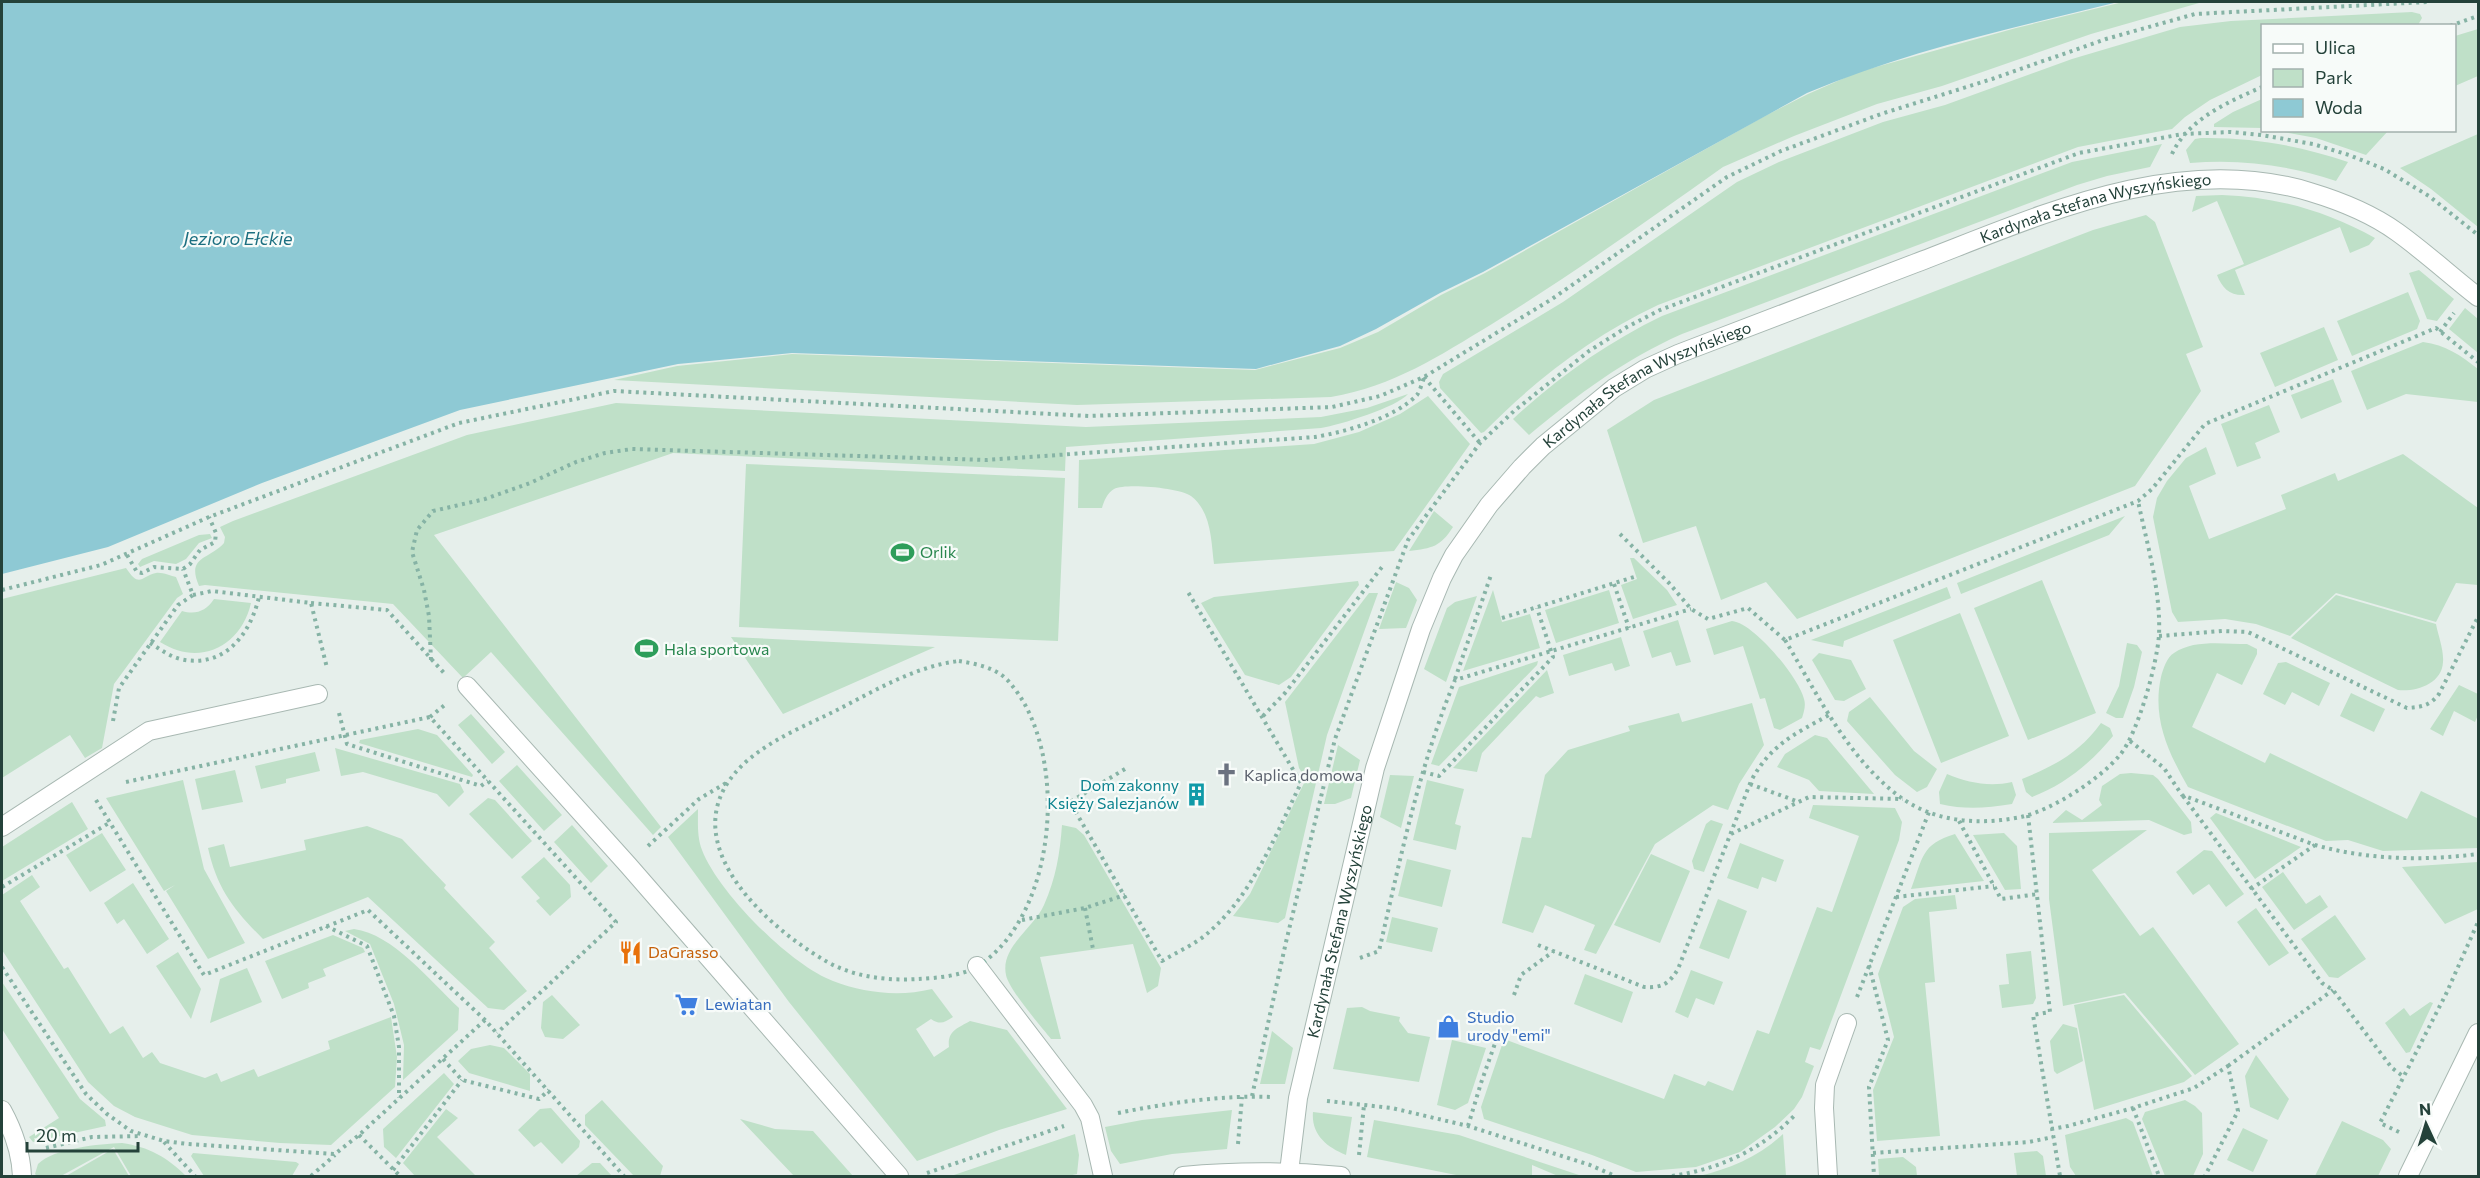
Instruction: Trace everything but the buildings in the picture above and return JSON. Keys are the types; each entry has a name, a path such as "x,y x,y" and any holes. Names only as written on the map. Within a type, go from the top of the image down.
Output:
{"street":[{"name":"Kardynała Stefana Wyszyńskiego","path":"1288,1172 1298,1098 1375,768 1421,629 1442,578 1454,555 1489,505 1522,466 1585,410 1614,388 1645,369 1678,354 2078,202 2163,184 2217,180 2259,181 2310,192 2358,210 2396,231 2478,297"},
{"path":"467,686 628,865 899,1176"},
{"path":"2,827 148,731 318,694"},
{"path":"977,966 1083,1105 1090,1118 1103,1176"},
{"path":"1828,1176 1825,1085 1847,1023"},
{"path":"2408,1176 2478,1033"},
{"path":"2,1110 14,1135 22,1176"},
{"path":"1183,1176 1237,1172 1288,1172 1341,1176"}],"path":[{"path":"2,590 100,565 209,517 459,423 614,391 1089,416 1332,407 1380,396 1424,377 1552,299 1727,177 1752,164 1836,131 2106,39 2195,14 2427,2"},
{"path":"2456,24 2478,16"},
{"path":"2183,134 2209,113 2261,87"},
{"path":"1615,1176 1590,1165 1468,1125 1422,1114 1298,1098 1252,1096 1335,739 1408,540 1480,443 1514,411 1588,351 1660,310 2079,153 2183,134 2231,132 2313,144 2384,169 2429,196 2478,235"},
{"path":"1785,640 2138,501 2152,489 2205,424 2436,328 2478,362"},
{"path":"1424,377 1480,443"},
{"path":"431,660 427,608 412,552 417,530 433,511 484,499 530,483 576,462 605,453 632,449 986,460 1316,437 1340,433 1398,409 1418,394 1424,377"},
{"path":"1620,534 1670,583 1691,609 1708,619 1748,608 1785,640 1829,715 1877,776 1903,799 1929,812 1977,822 2028,815 2083,786 2107,768 2129,741 2154,663 2159,636 2154,584 2138,501"},
{"path":"127,555 137,572 142,573 158,567 183,569 190,564 200,550 215,542 216,533 209,517"},
{"path":"1263,716 1285,693 1382,567"},
{"path":"183,569 193,595"},
{"path":"1354,961 1379,951 1406,832 1424,771 1442,711 1491,575"},
{"path":"1502,618 1634,577"},
{"path":"1614,584 1629,628"},
{"path":"111,756 110,743 119,688 178,604 193,595 212,591 387,610 446,676"},
{"path":"1125,769 1070,802 1162,961 1208,934 1231,911 1263,859 1301,783 1188,592"},
{"path":"150,643 181,659 207,658 220,654 246,633 255,617 259,597"},
{"path":"311,603 330,679"},
{"path":"1424,771 1439,776 1552,657 1537,608"},
{"path":"1455,680 1691,609"},
{"path":"2159,636 2222,631 2248,632 2407,708 2421,707 2433,702 2478,617"},
{"path":"628,865 699,799 728,782 747,761 772,742 896,680 940,663 959,661 994,670 1009,681 1031,718 1042,755 1046,780 1047,839 1034,894 1021,920 1000,946 977,966 932,978 881,978 834,966 798,945 762,911 734,879 716,844 714,829 715,813 728,782"},
{"path":"338,712 347,744 481,786 488,781"},
{"path":"1538,945 1644,987 1666,985 1678,969 1750,784 1762,761 1778,746 1829,715"},
{"path":"124,782 430,717 616,922 497,1033"},
{"path":"2129,741 2164,768 2322,983 2333,990 2392,1068 2404,1077"},
{"path":"81,776 204,975 368,910 485,1020 624,1176"},
{"path":"1750,784 1799,802"},
{"path":"2182,795 2333,849 2402,860 2478,854"},
{"path":"1730,835 1809,797 1903,799"},
{"path":"1847,1023 1929,812"},
{"path":"2028,815 2050,1012 2033,1015 2060,1176"},
{"path":"1959,820 2001,899 2038,894"},
{"path":"2,887 109,823"},
{"path":"2252,889 2315,844"},
{"path":"1896,897 1994,886"},
{"path":"1021,920 1085,908 1125,895"},
{"path":"1085,908 1093,949"},
{"path":"2403,1134 2380,1123 2446,994 2478,922"},
{"path":"325,926 366,946 394,1016 399,1047 399,1098"},
{"path":"1514,995 1521,975 1554,951"},
{"path":"1869,964 1888,1040 1869,1087 1874,1176"},
{"path":"2,967 86,1094 130,1131 164,1141 240,1149 335,1154"},
{"path":"2051,1129 2133,1108 2194,1088 2333,990"},
{"path":"311,1176 485,1020"},
{"path":"1468,1125 1480,1083 1498,1035"},
{"path":"443,1059 462,1080 539,1099 549,1090"},
{"path":"2205,1176 2238,1111 2228,1066"},
{"path":"393,1170 462,1080"},
{"path":"1672,1176 1700,1171 1748,1153 1783,1127 1825,1085"},
{"path":"1237,1172 1242,1097"},
{"path":"1358,1166 1364,1105"},
{"path":"2133,1108 2159,1176"},
{"path":"19,1154 92,1137 112,1135 146,1137"},
{"path":"359,1135 400,1176"},
{"path":"1873,1153 2030,1142 2053,1137"},
{"path":"164,1141 195,1176"}],"green space":[{"path":"2123,2 2232,2 2199,3 2091,34 1942,86 1877,104 1794,136 1723,167 1580,267 1492,324 1396,378 1354,392 1331,397 1077,405 614,380 677,366 792,354 1255,370 1340,348 1378,332 1763,117 1858,72 2016,28"},
{"path":"2412,12 2420,14 2422,18 2419,24 2261,24 2261,75 2210,100 2172,129 2078,147 1658,305 1610,331 1565,361 1523,395 1484,432 1481,433 1440,388 1439,382 1443,374 1563,302 1737,182 1779,162 1883,122 1945,105 2072,59 2180,27 2231,21"},
{"path":"2478,29 2478,76 2456,86 2456,36"},
{"path":"2261,99 2261,128 2214,127 2214,124 2233,112"},
{"path":"2283,132 2387,132 2366,155 2316,138"},
{"path":"2478,134 2478,227 2431,189 2400,168"},
{"path":"2195,139 2239,139 2276,144 2312,151 2348,162 2336,181 2264,164 2190,163 2186,150"},
{"path":"2162,144 2150,167 2077,185 1682,334 1621,366 1529,435 1513,419 1547,389 1584,362 1622,337 1662,316 2072,162"},
{"path":"2222,195 2282,202 2301,207 2338,220 2375,238 2369,245 2350,253 2340,227 2235,270 2245,295 2231,293 2221,284 2217,275 2244,264 2217,201 2192,212 2196,196"},
{"path":"2146,215 2155,222 2203,347 2186,354 2201,391 2135,486 1797,619 1766,582 1721,600 1696,526 1643,543 1607,430 1654,400 2093,230"},
{"path":"2419,270 2454,299 2437,321 2427,319 2409,273"},
{"path":"2408,292 2420,321 2417,329 2352,356 2337,321"},
{"path":"2465,308 2478,319 2478,353 2449,329"},
{"path":"2324,327 2338,360 2275,387 2260,353"},
{"path":"2423,342 2452,351 2478,369 2478,402 2406,394 2367,410 2351,371"},
{"path":"2333,379 2342,402 2301,419 2291,395"},
{"path":"1408,394 1381,410 1321,428 1066,447 1065,471 673,453 434,535 661,827 653,835 491,652 463,678 393,604 199,586 196,576 197,564 224,543 225,537 220,527 233,521 467,435 616,403 1086,427 1321,417 1367,408"},
{"path":"1428,396 1470,444 1394,551 1214,564 1207,519 1198,503 1185,493 1153,487 1120,487 1109,493 1102,508 1078,508 1079,460 1314,444 1359,432 1400,414"},
{"path":"2269,405 2280,432 2255,443 2261,458 2237,467 2221,424"},
{"path":"2206,447 2216,474 2189,486 2209,539 2286,509 2281,495 2335,473 2338,481 2403,454 2478,508 2478,585 2456,583 2436,622 2336,593 2290,636 2256,624 2225,619 2178,622 2172,612 2153,517 2157,498 2167,481 2186,458"},
{"name":"Orlik","path":"746,464 1065,478 1058,641 739,627"},
{"path":"1434,511 1453,527 1440,543 1424,549 1409,551"},
{"path":"2125,516 2109,535 1961,594 1957,583"},
{"path":"210,534 212,538 199,543 186,559 176,564 154,561 140,567 138,564 142,559 199,535"},
{"path":"1630,558 1634,558 1667,590 1677,605 1633,619 1621,585 1637,579"},
{"path":"126,568 138,580 156,573 176,577 183,594 177,598 114,684 102,748 85,758 70,735 2,778 2,599"},
{"path":"2042,580 2096,713 2028,740 1974,608"},
{"path":"1358,581 1359,585 1291,677 1279,685 1245,675 1201,603 1214,597"},
{"path":"1396,582 1409,588 1417,600 1406,628 1379,629"},
{"path":"1947,587 1951,598 1844,641 1843,647 1811,640"},
{"path":"1493,590 1502,622 1530,614 1540,648 1463,671"},
{"path":"1609,590 1619,623 1556,643 1545,610"},
{"path":"1369,593 1378,593 1327,735 1285,918 1278,923 1233,916 1250,894 1306,779 1299,768 1285,702"},
{"path":"2336,595 2436,624 2443,657 2442,670 2438,676 2420,688 2398,690 2291,638"},
{"path":"1477,596 1446,682 1424,669 1447,608 1455,602"},
{"path":"214,599 251,603 246,618 228,641 203,652 189,653 160,642 182,611 200,611"},
{"path":"1960,613 2009,736 1941,763 1893,640"},
{"path":"1678,620 1691,662 1676,666 1671,652 1652,658 1643,631"},
{"path":"1732,621 1752,631 1763,641 1794,678 1804,699 1802,718 1780,730 1774,728 1765,698 1760,699 1743,646 1714,655 1706,629"},
{"path":"731,637 935,647 783,714"},
{"path":"1621,637 1630,666 1615,671 1612,663 1569,676 1563,655"},
{"path":"2127,643 2137,645 2142,652 2134,687 2123,718 2116,718 2106,713 2119,686"},
{"path":"2209,643 2247,644 2257,649 2257,654 2242,685 2217,673 2192,727 2265,763 2270,753 2407,819 2421,791 2477,818 2478,816 2478,848 2383,851 2348,840 2326,841 2188,787 2168,748 2160,721 2159,692 2164,667 2172,655 2190,646"},
{"path":"1819,653 1851,660 1866,689 1844,701 1835,700 1812,660"},
{"path":"1538,661 1537,665 1439,766 1431,764 1459,687"},
{"path":"2286,662 2330,683 2319,706 2292,692 2285,705 2263,694 2278,663"},
{"path":"1547,670 1554,693 1540,698 1536,696 1482,753 1477,772 1453,768"},
{"path":"2459,685 2478,694 2478,715 2475,722 2454,711 2443,736 2430,729"},
{"path":"2351,693 2385,709 2374,732 2340,716"},
{"path":"1870,697 1914,751 1937,769 1927,787 1917,792 1895,775 1847,721 1849,712"},
{"path":"1752,703 1764,745 1739,784 1728,810 1713,805 1655,844 1596,954 1584,950 1595,925 1545,905 1533,933 1502,923 1522,837 1531,838 1545,775 1568,750 1630,731 1628,726 1679,713 1682,722"},
{"path":"471,714 505,752 492,764 458,725"},
{"path":"2101,723 2110,728 2113,736 2087,764 2044,792 2032,797 2026,792 2022,779 2066,757"},
{"path":"418,729 437,735 473,775 472,777 359,743 360,740"},
{"path":"1815,735 1827,738 1874,794 1819,791 1809,780 1777,767 1785,754"},
{"path":"1338,745 1360,760 1351,798 1335,804 1324,804"},
{"path":"335,748 460,784 464,792 449,807 437,794 363,772 341,776"},
{"path":"315,752 320,771 286,779 286,783 261,789 255,766"},
{"path":"517,765 562,815 544,831 499,781"},
{"path":"235,770 243,802 202,810 195,779"},
{"path":"1947,774 1979,783 2012,782 2016,795 2012,804 1993,807 1967,808 1940,804 1939,792"},
{"path":"2120,774 2153,775 2158,779 2191,822 2192,833 2184,835 2149,820 2052,823 2066,810 2082,820 2102,805 2099,800 2102,786"},
{"path":"1390,775 1414,776 1401,828 1380,817"},
{"path":"183,780 204,869 245,943 208,959 166,891 175,885 164,891 106,798"},
{"path":"1427,780 1464,789 1455,824 1461,826 1456,850 1413,840"},
{"path":"488,798 495,800 532,841 512,859 469,814"},
{"path":"72,802 88,829 2,881 2,847"},
{"path":"1813,805 1895,808 1902,822 1899,840 1822,1046 1820,1050 1810,1047 1805,1062 1814,1066 1802,1097 1794,1109 1775,1127 1740,1152 1696,1167 1636,1172 1484,1119 1481,1107 1504,1039 1664,1099 1674,1074 1705,1086 1708,1081 1733,1091 1757,1030 1769,1034 1817,907 1832,912 1859,836 1809,818"},
{"path":"698,809 699,840 710,867 739,906 777,944 816,972 833,981 857,988 894,993 932,989 953,1017 942,1022 931,1019 916,1029 934,1057 949,1047 950,1037 954,1031 970,1021 1007,1030 1067,1109 999,1130 917,1161 789,1002 668,837"},
{"path":"2216,813 2301,847 2255,879 2210,818"},
{"path":"1711,820 1723,824 1704,872 1694,869 1692,861 1706,824"},
{"path":"572,825 608,866 591,883 554,842"},
{"path":"1062,825 1076,828 1084,835 1161,968 1158,986 1147,993 1133,944 1040,957 1061,1039 1051,1039 1008,981 1005,965 1013,947 1044,905 1057,865"},
{"path":"367,826 402,839 446,885 444,888 495,942 489,948 527,991 504,1010 488,1008 368,897 263,939 228,898 216,875 208,848 224,844 230,867 306,850 304,840"},
{"path":"2147,830 2092,870 2140,936 2153,927 2239,1044 2195,1075 2125,993 2063,1006 2049,899 2049,833"},
{"path":"102,833 126,870 90,892 66,855"},
{"path":"2004,833 2017,846 2021,889 2005,890 1973,835"},
{"path":"1955,834 1984,881 1911,889 1921,861 1929,848 1935,842"},
{"path":"1740,843 1784,860 1776,882 1762,877 1758,889 1727,878"},
{"path":"2204,850 2212,851 2244,894 2226,907 2209,884 2193,895 2176,872"},
{"path":"1651,854 1690,871 1660,943 1614,925"},
{"path":"544,857 570,885 571,897 550,916 536,901 540,898 521,877"},
{"path":"1407,859 1451,870 1442,907 1398,896"},
{"path":"2478,862 2478,909 2445,924 2402,867"},
{"path":"2283,872 2306,904 2320,895 2328,907 2294,930 2262,887"},
{"path":"32,875 40,887 20,901 64,969 68,967 110,1034 123,1026 143,1058 152,1052 160,1063 205,1078 217,1073 221,1082 254,1069 258,1077 330,1049 328,1041 391,1017 397,1057 395,1087 331,1145 192,1135 135,1117 114,1106 88,1082 2,950 2,895"},
{"path":"133,883 169,939 147,954 124,919 117,924 104,903"},
{"path":"1955,895 1957,909 1929,912 1935,982 1925,983 1940,1136 1877,1141 1873,1090 1894,1037 1878,974 1903,907 1915,899"},
{"path":"1718,899 1747,911 1729,959 1699,948"},
{"path":"2256,908 2289,953 2269,966 2237,922"},
{"path":"2335,915 2366,959 2338,978 2329,977 2301,939"},
{"path":"1392,917 1438,928 1432,952 1386,942"},
{"path":"354,929 369,933 397,949 459,1008 458,1030 403,1080 404,1045 394,1004 370,944 345,931"},
{"path":"333,935 363,948 365,952 323,969 326,976 308,983 309,988 282,999 265,961"},
{"path":"2031,951 2036,998 2033,1004 2002,1008 1999,985 2009,984 2006,954"},
{"path":"178,952 201,989 191,1019 156,966"},
{"path":"247,968 262,1002 210,1023 220,979"},
{"path":"1691,970 1723,982 1714,1005 1696,998 1688,1018 1675,1012"},
{"path":"1585,974 1633,992 1622,1023 1574,1004"},
{"path":"2,982 80,1099 105,1120 106,1126 33,1142 29,1137 59,1118 2,1029"},
{"path":"552,995 580,1025 563,1039 545,1037 541,1028 543,1002"},
{"path":"2124,995 2192,1076 2184,1082 2094,1110 2074,1005"},
{"path":"2430,1002 2433,1003 2410,1052 2406,1053 2385,1023 2404,1008 2410,1016"},
{"path":"1362,1007 1370,1011 1400,1017 1399,1021 1408,1033 1430,1037 1419,1082 1333,1069 1347,1008"},
{"path":"2063,1024 2077,1028 2083,1061 2057,1074 2054,1071 2050,1041"},
{"path":"1272,1031 1293,1048 1285,1084 1260,1084"},
{"path":"1452,1040 1486,1048 1468,1103 1455,1110 1437,1105"},
{"path":"490,1045 504,1048 530,1074 530,1091 469,1073 458,1061 471,1049"},
{"path":"2256,1055 2289,1099 2278,1120 2250,1107 2245,1076"},
{"path":"444,1073 454,1084 396,1158 384,1147 383,1129"},
{"path":"602,1100 663,1166 660,1176 634,1176 585,1125 585,1115"},
{"path":"2185,1100 2202,1113 2203,1154 2193,1176 2165,1176 2142,1119 2145,1112"},
{"path":"551,1108 580,1141 579,1147 562,1164 541,1142 534,1147 518,1130 540,1109"},
{"path":"446,1109 458,1118 437,1137 476,1176 415,1176 403,1163"},
{"path":"1232,1110 1227,1149 1172,1154 1120,1164 1111,1151 1105,1127 1142,1120"},
{"path":"1313,1112 1352,1117 1346,1155 1321,1139 1314,1127"},
{"path":"2126,1118 2133,1122 2153,1176 2076,1176 2070,1167 2065,1135"},
{"path":"740,1119 775,1129 813,1131 853,1176 794,1176"},
{"path":"1374,1120 1459,1135 1582,1176 1558,1176 1532,1165 1532,1176 1461,1176 1367,1157"},
{"path":"2342,1121 2383,1140 2391,1149 2378,1176 2315,1176"},
{"path":"2243,1128 2268,1140 2253,1172 2227,1160"},
{"path":"1075,1134 1079,1155 1077,1174 1068,1176 951,1176"},
{"path":"1783,1134 1786,1176 1699,1176 1744,1161 1765,1149"},
{"path":"122,1143 141,1147 157,1154 172,1163 186,1176 131,1176 114,1147 61,1176 37,1176 35,1174 38,1164 55,1154 102,1144"},
{"path":"113,1149 129,1176 66,1176"},
{"path":"2037,1151 2043,1156 2046,1176 2017,1176 2014,1153"},
{"path":"193,1153 299,1164 292,1176 204,1176 191,1156"},
{"path":"1903,1157 1916,1167 1917,1176 1879,1176 1878,1159"},
{"path":"592,1163 600,1163 612,1176 576,1176"}],"water":[{"name":"Jezioro Ełckie","path":"2,2 2118,2 1921,53 1844,78 1807,93 1376,329 1340,346 1256,369 792,353 678,364 460,410 262,483 108,547 2,574"}],"place":[{"name":"Orlik","path":"902,552"},
{"name":"Hala sportowa","path":"646,649"},
{"name":"Kaplica domowa","path":"1226,775"},
{"name":"Dom zakonny Księży Salezjanów","path":"1197,794"},
{"name":"DaGrasso","path":"630,952"},
{"name":"Lewiatan","path":"687,1004"},
{"name":"Studio urody \"emi\"","path":"1449,1026"}]}
